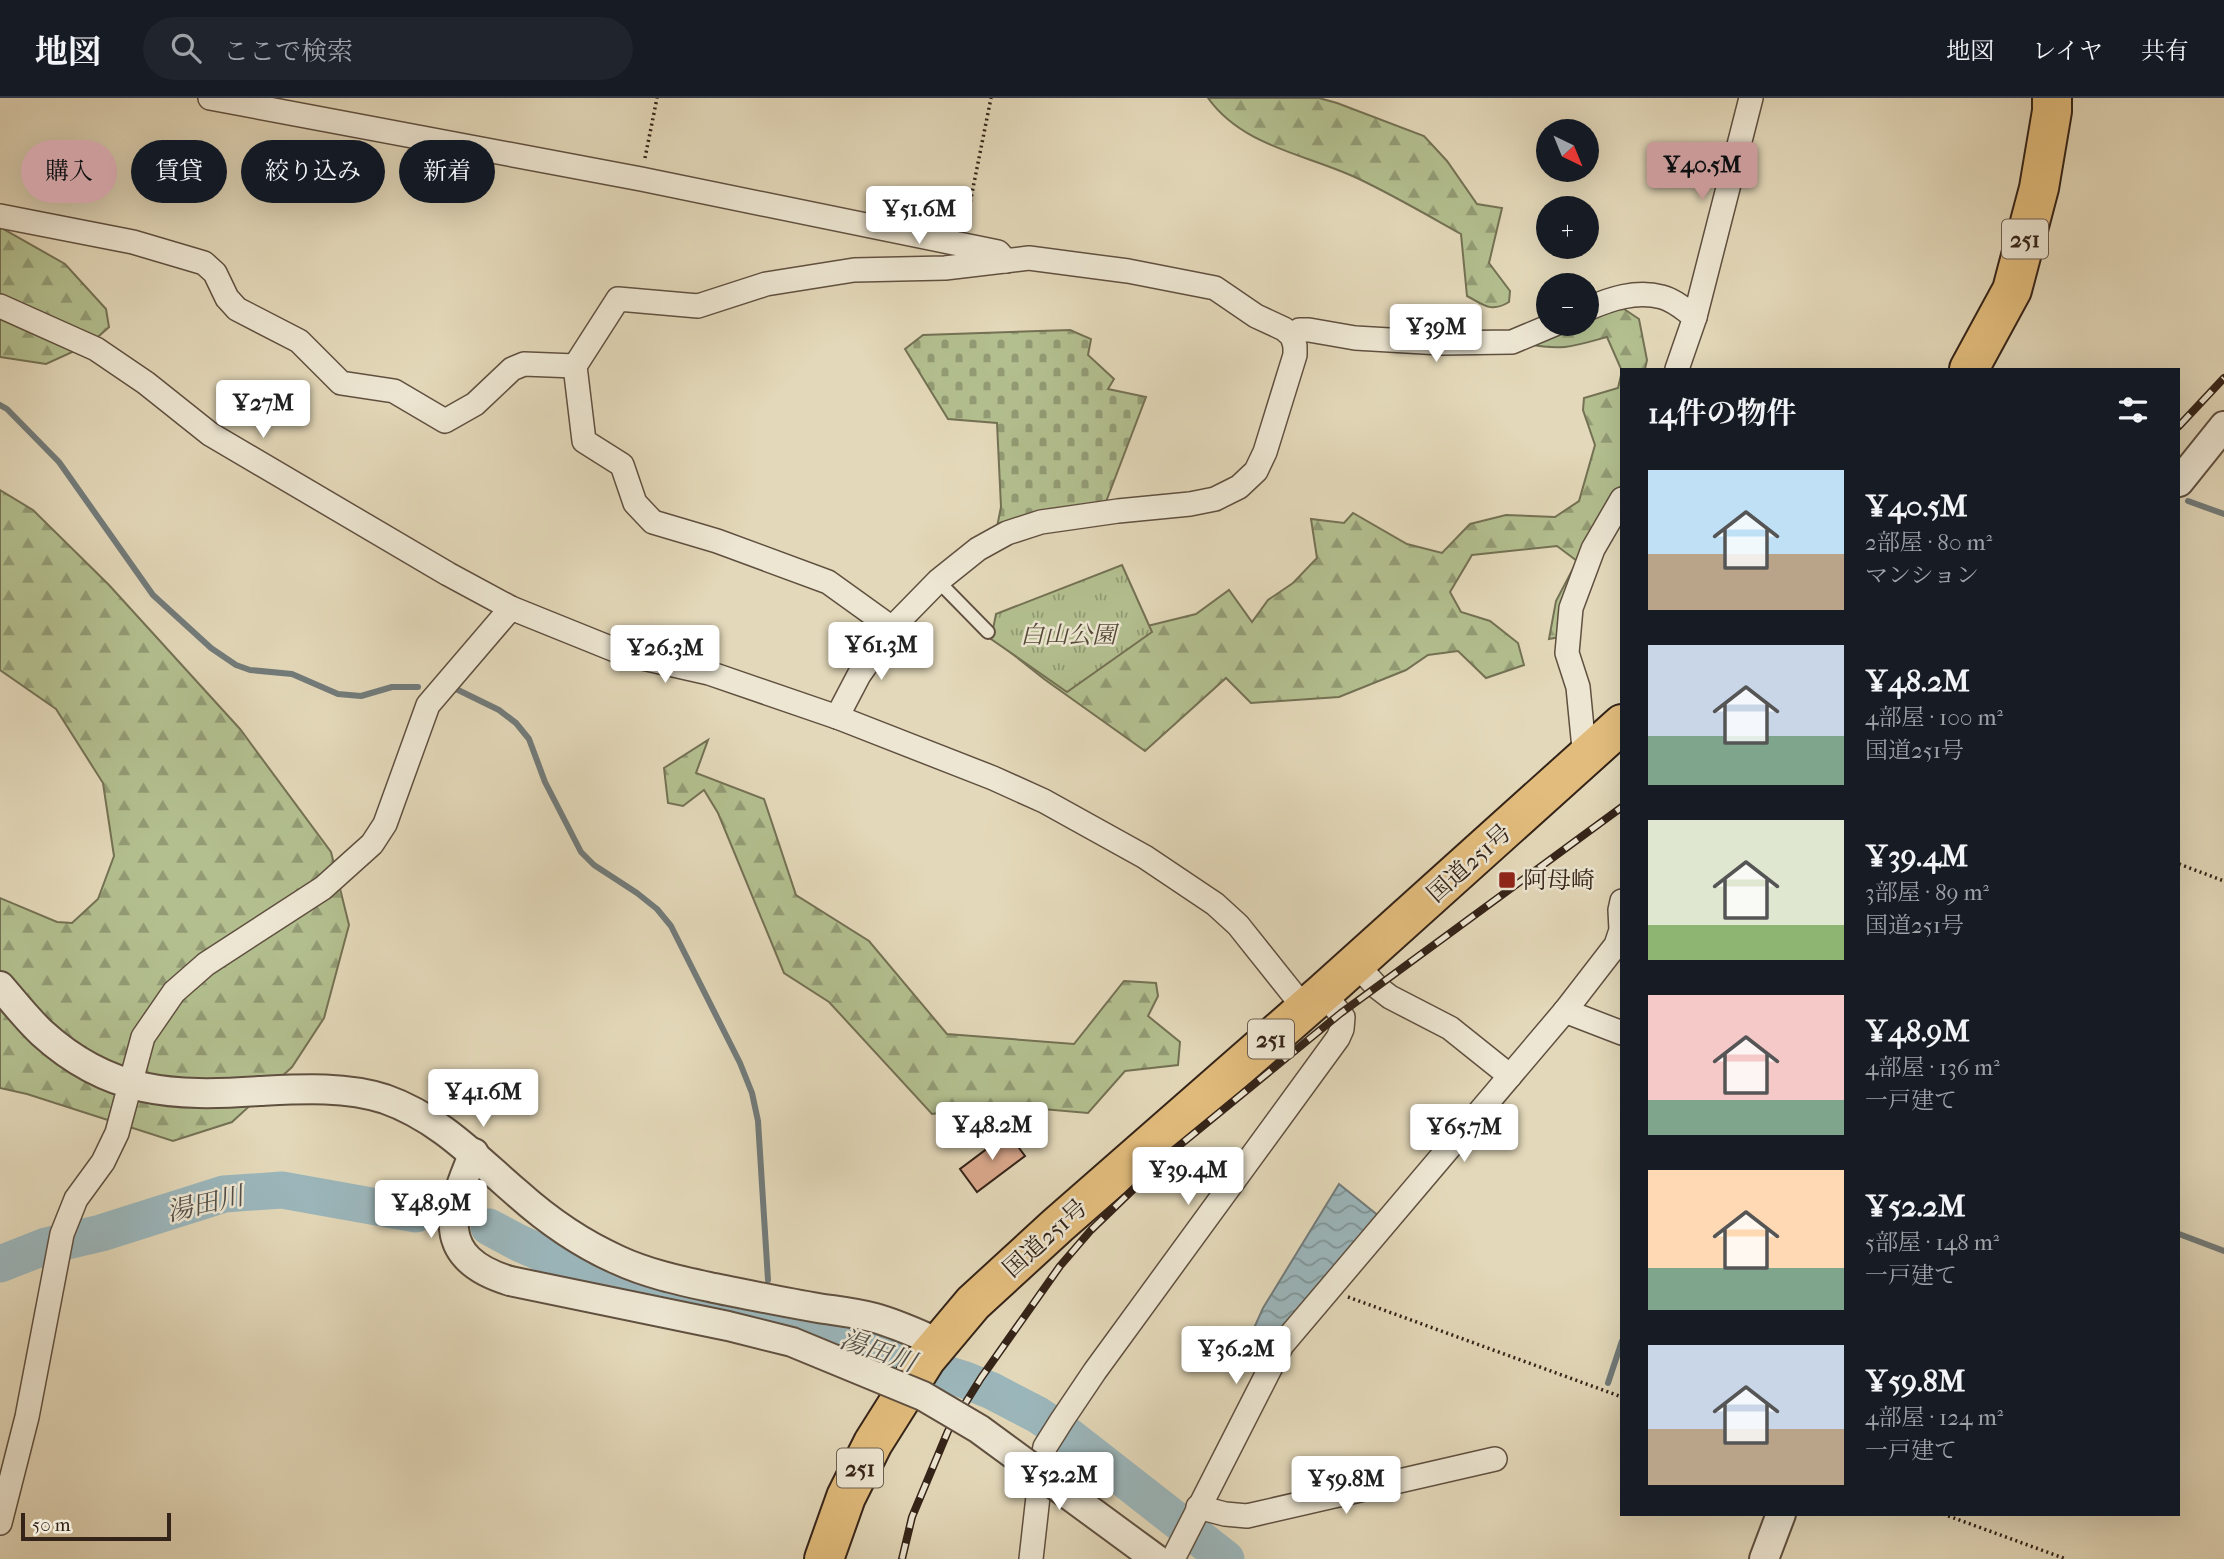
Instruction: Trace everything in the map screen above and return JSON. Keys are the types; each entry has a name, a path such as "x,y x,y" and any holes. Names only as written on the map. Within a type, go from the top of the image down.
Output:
{"highway":[{"name":"251","path":"1970,368 2012,290 2039,188 2052,98"},
{"name":"国道251号","path":"824,1559 846,1497 873,1443 925,1362 973,1303 1620,726"}],"street":[{"path":"210,98 641,179 962,244 999,252 1006,261"},
{"path":"1677,368 1695,317 1751,98"},
{"path":"0,216 133,242 204,263 215,273 227,298 237,309 299,341 341,383 394,391 445,421 475,404 512,369 524,364 575,366"},
{"path":"837,717 859,675 892,628 938,581 978,549 1007,533 1041,522 1118,510 1190,504 1215,499 1239,487 1256,471 1265,452 1296,355 1292,336 1284,329 1256,316 1216,288 1128,271 1029,258 945,268 853,270 766,285 698,306 618,299 575,366 584,440 622,466 635,503 653,522 717,541 828,582 892,628"},
{"path":"1599,304 1611,298 1637,295 1661,297 1695,317"},
{"path":"0,306 96,349 146,383 210,434 511,608 625,654 709,673 837,717 993,778 1044,801 1145,857 1215,904 1314,1001 1343,1017 1338,1038 1062,1420 1044,1454 1031,1559"},
{"path":"1292,336 1299,330 1309,330 1355,338 1512,342 1536,332"},
{"path":"2180,481 2224,426"},
{"path":"1585,759 1578,687 1567,653 1571,608 1593,549 1620,502"},
{"path":"0,1523 27,1417 62,1234 76,1199 103,1162 117,1133 142,1037 174,992 206,964 323,888 372,844 385,824 428,705 511,608"},
{"path":"1165,1555 1196,1512 1282,1345 1565,1011 1616,945 1620,933"},
{"path":"1356,964 1390,997 1450,1028 1510,1076"},
{"path":"0,986 40,1032 63,1051 89,1068 129,1086 170,1093 300,1088 351,1092 384,1099 433,1122 474,1153 538,1212 619,1261 673,1279 897,1324 925,1362"},
{"path":"1565,1011 1620,1032"},
{"path":"474,1153 457,1192 452,1229 460,1248 474,1264 491,1275 792,1342 901,1386 979,1429 1165,1555"},
{"path":"1044,1454 1165,1555"},
{"path":"1196,1512 1247,1516 1495,1459"},
{"path":"1764,1559 1780,1516"}],"lane":[{"path":"938,581 988,632"}],"path":[{"path":"641,179 657,98"},
{"path":"962,244 991,98"},
{"path":"2180,864 2224,881"},
{"path":"1330,1290 1620,1396"},
{"path":"1948,1516 2066,1559"}],"green space":[{"path":"1208,98 1319,98 1424,136 1447,161 1477,204 1502,208 1489,263 1510,291 1509,302 1492,307 1467,296 1461,234 1357,178 1257,139 1222,115"},
{"path":"0,227 65,264 106,309 109,327 90,344 46,364 0,357"},
{"path":"1624,309 1639,319 1647,360 1645,368 1621,368 1607,337 1568,347 1528,344 1546,336 1599,336 1599,312 1602,311"},
{"path":"1070,330 1091,339 1088,355 1114,379 1108,389 1146,397 1104,507 996,532 1001,507 997,423 948,419 905,349 923,335"},
{"path":"1620,380 1620,487 1612,501 1560,637 1549,639 1556,601 1577,561 1557,546 1472,555 1450,592 1461,612 1490,621 1518,643 1524,665 1486,678 1458,651 1428,655 1406,670 1339,697 1251,703 1226,678 1145,751 1000,644 1131,630 1196,614 1229,590 1252,622 1268,600 1293,583 1317,558 1311,519 1344,523 1353,513 1407,544 1442,553 1470,524 1506,515 1555,517 1579,501 1595,445 1583,410 1584,398 1618,388"},
{"path":"0,490 33,510 109,585 240,729 331,852 349,925 324,1018 292,1067 232,1122 173,1141 27,1094 0,1088 0,898 57,922 72,923 98,899 114,856 103,783 56,709 0,670"},
{"name":"白山公園","path":"1122,565 1152,632 1067,692 991,639 996,614"},
{"path":"708,740 696,773 764,799 796,895 869,941 947,1034 1074,1044 1124,981 1156,983 1158,996 1148,1016 1180,1042 1178,1065 1125,1071 1088,1113 997,1105 932,1114 829,1002 784,973 718,813 704,790 683,806 668,803 664,768"}],"water":[{"path":"1339,1184 1380,1217 1266,1354 1253,1345 1250,1337 1263,1308"}],"building":[{"path":"1008,1133 1025,1156 977,1192 960,1169"}],"waterway":[{"path":"0,405 59,462 153,595 211,648 236,665 250,670 292,674 338,694 361,696 392,687 418,687"},
{"path":"2188,501 2224,514"},
{"path":"454,688 499,710 516,723 529,739 545,782 581,852 594,865 657,909 671,926 740,1063 752,1093 758,1121 768,1280"},
{"name":"湯田川","path":"0,1264 46,1246 101,1233 224,1194 282,1190 416,1214"},
{"name":"湯田川","path":"489,1227 582,1271 837,1336 992,1391 1038,1415 1070,1437 1226,1559"},
{"path":"2180,1234 2224,1251"},
{"path":"1608,1383 1620,1347"}],"railway":[{"path":"2180,425 2224,378"},
{"path":"902,1559 912,1517 948,1431 981,1378 1060,1266 1091,1230 1175,1149 1341,1013 1620,808"}],"place":[{"name":"阿母崎","path":"1507,880"}]}
